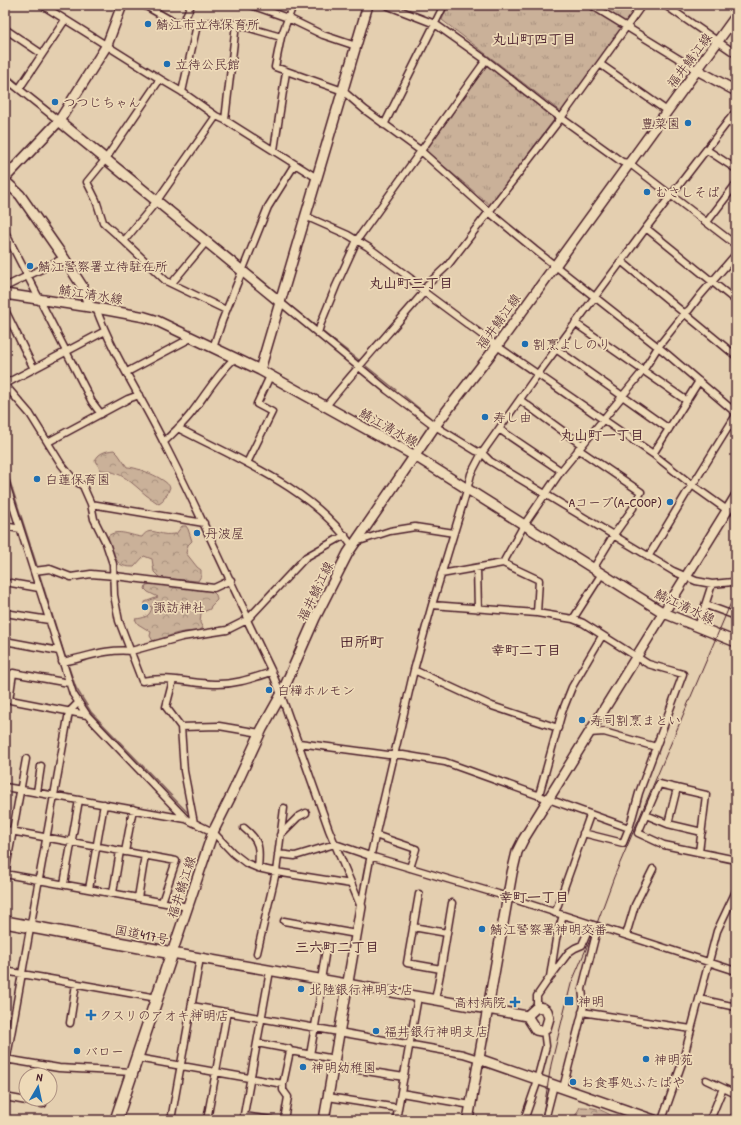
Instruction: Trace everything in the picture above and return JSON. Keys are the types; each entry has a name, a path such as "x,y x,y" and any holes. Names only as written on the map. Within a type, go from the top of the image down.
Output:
{"highway":[{"name":"国道417号","path":"5,922 172,953 116,1120"}],"main road":[{"path":"93,307 82,286 64,258 20,195 5,180 59,121 107,45 122,5"},
{"path":"260,370 368,5"},
{"name":"福井鯖江線","path":"172,953 213,832 260,733 281,695 327,593 353,544 436,426 497,346 554,265 736,16"},
{"path":"697,70 736,91"},
{"path":"59,121 156,202 280,302"},
{"name":"鯖江清水線","path":"5,294 93,307 155,320 260,370 415,456 664,613 736,642"},
{"path":"468,1120 517,852 548,799 736,496"},
{"path":"324,1120 361,907"},
{"path":"172,953 527,1016 535,1029 544,1030 546,1028 549,1015 543,1008 537,1008 527,1016"},
{"path":"479,1059 654,1120"}],"street":[{"path":"42,5 182,92 216,116 274,150 317,178"},
{"path":"144,5 172,21 197,25 213,22 236,24 281,37"},
{"path":"186,23 186,16 191,5"},
{"path":"251,5 288,18 323,35 356,46"},
{"path":"293,5 281,37 274,67 343,91 384,125 421,151 489,212 658,347 736,414 648,557"},
{"path":"386,5 435,24 486,60 561,118 622,162 629,162 736,245"},
{"path":"384,125 444,5"},
{"path":"591,5 697,70"},
{"path":"326,406 358,366 370,356 424,292 428,284 448,265 561,118 642,5"},
{"path":"665,5 736,54"},
{"path":"19,89 65,20"},
{"path":"225,120 236,24"},
{"path":"182,92 197,25"},
{"path":"5,29 42,54"},
{"path":"318,333 336,286 357,240 457,98 486,60"},
{"path":"600,64 667,111"},
{"path":"274,150 286,72"},
{"path":"5,78 59,121"},
{"path":"160,79 105,160 87,182 96,200 103,222 166,281 226,310"},
{"path":"361,907 370,856 414,670 441,574 468,490 471,474 482,453 537,375 621,261 736,111"},
{"path":"124,241 156,202 216,116"},
{"path":"728,121 736,126"},
{"path":"707,150 736,169"},
{"path":"213,348 241,271 268,207 294,164"},
{"path":"707,222 736,184"},
{"path":"305,216 357,240 410,278 424,292 497,346 653,454 727,510"},
{"path":"646,228 736,300"},
{"path":"5,232 92,402 101,414"},
{"path":"172,283 206,242"},
{"path":"504,563 524,525 561,470 642,371 658,347 685,313 736,254"},
{"path":"5,288 64,258"},
{"path":"621,261 736,356"},
{"path":"280,302 388,390 436,426 476,451 482,453 490,461 648,557 685,577 712,584 736,583"},
{"path":"93,307 164,442 231,580 247,619 272,672 335,844 361,907"},
{"path":"5,310 34,369"},
{"path":"575,323 686,401"},
{"path":"105,331 5,385 30,414 60,464 74,480 83,486 91,504 94,519 106,543 113,564 115,576 114,594 119,621 142,681 156,679 216,684 247,680 272,672"},
{"path":"127,372 191,338"},
{"path":"556,349 669,429"},
{"path":"164,442 190,414 225,367 234,358"},
{"path":"247,464 272,412 257,404 270,376"},
{"path":"653,454 699,381"},
{"path":"48,442 138,395"},
{"path":"520,400 641,492 633,508 613,536 593,569"},
{"path":"178,428 247,464 299,494 322,512 353,544 390,531 416,526 454,533"},
{"path":"499,429 561,470"},
{"path":"5,481 20,529 37,571 39,588 59,651 65,661 69,683 73,694 87,715 186,819"},
{"path":"91,504 204,524"},
{"path":"5,526 20,529"},
{"path":"65,661 106,652 125,650 131,651 182,637 227,630 247,619 306,558 345,536"},
{"path":"441,574 504,563 539,580 537,613"},
{"path":"478,568 478,609"},
{"path":"37,571 50,569 71,577 91,574 214,588 231,580"},
{"path":"573,619 601,574"},
{"path":"11,583 39,588"},
{"path":"698,627 712,584"},
{"path":"432,605 537,613 573,619 583,623 648,664 683,674 639,793 632,822 628,828 623,843 583,833"},
{"path":"706,605 736,616"},
{"path":"5,615 50,620"},
{"path":"538,795 562,712 572,687 602,636"},
{"path":"5,641 59,651"},
{"path":"414,670 492,706 558,728"},
{"path":"69,683 13,673 7,700 87,715"},
{"path":"173,680 166,707 181,727 180,733 184,771 194,823"},
{"path":"5,1068 70,712 78,703"},
{"path":"181,727 219,726 260,733"},
{"path":"589,733 604,732 656,747"},
{"path":"299,743 403,755 445,762 628,828"},
{"path":"26,758 5,874 188,907"},
{"path":"37,792 42,766"},
{"path":"699,852 706,795 659,784 638,833 664,845 736,860"},
{"path":"5,787 186,819 213,832 233,853 246,863 258,868 351,884"},
{"path":"668,824 677,788"},
{"path":"64,884 79,800"},
{"path":"89,889 104,804"},
{"path":"257,953 276,872 284,808"},
{"path":"113,893 132,809"},
{"path":"280,835 298,817 306,813"},
{"path":"555,913 590,814"},
{"path":"646,815 668,824 702,832"},
{"path":"244,828 253,835 258,845 258,868"},
{"path":"5,830 176,861 162,902"},
{"path":"375,835 416,849 410,868"},
{"path":"278,854 295,856 335,844 370,856 508,897 736,971"},
{"path":"138,898 145,855"},
{"path":"626,935 635,905 653,869"},
{"path":"662,1120 683,1060 718,931 734,901 736,891"},
{"path":"419,894 407,963 441,969"},
{"path":"436,1000 447,933 447,914 452,903"},
{"path":"550,978 556,939 563,915"},
{"path":"284,921 356,934"},
{"path":"537,1008 537,996 569,952 585,942 595,925"},
{"path":"563,1088 582,1012 584,1001 582,989 595,925"},
{"path":"413,927 447,933"},
{"path":"310,1055 326,949"},
{"path":"171,1120 200,958"},
{"path":"5,971 157,998"},
{"path":"270,971 243,1118 271,1120"},
{"path":"70,1023 76,984"},
{"path":"396,1120 418,997"},
{"path":"699,999 736,1007"},
{"path":"192,1006 463,1054 479,1059"},
{"path":"207,1120 227,1012"},
{"path":"582,1012 692,1029"},
{"path":"524,1120 538,1080 546,1046 544,1030"},
{"path":"257,1043 289,1049 290,1051 335,1062 404,1077"},
{"path":"284,1120 288,1097 283,1090 283,1084 290,1051"},
{"path":"137,1058 283,1084"},
{"path":"6,1059 59,1068 132,1072"},
{"path":"706,1080 736,1094"},
{"path":"545,1120 554,1085"},
{"path":"710,1120 723,1088"},
{"path":"401,1092 471,1105"},
{"path":"328,1097 398,1108"},
{"path":"5,1098 18,1100"},
{"path":"734,1120 736,1115"}],"green space":[{"path":"448,5 587,5 622,27 561,112 442,20"},
{"path":"598,5 642,5 628,25"},
{"path":"487,65 556,117 490,205 426,151"},
{"path":"114,450 127,467 132,467 163,480 170,487 163,501 159,504 120,475 101,470 95,461 96,458 102,453"},
{"path":"182,526 186,526 188,529 192,541 188,545 186,553 201,570 201,576 198,581 160,578 154,572 152,559 144,556 134,567 122,565 116,559 109,542 108,536 116,533 125,533 142,537 147,532 151,531 165,534 176,534"},
{"path":"167,584 212,591 216,595 217,600 210,609 201,613 200,623 203,628 196,632 180,633 153,641 150,636 151,632 138,624 135,619 148,615 152,607 145,605 145,602 158,597 145,589 146,585"},
{"path":"580,1107 600,1110 612,1116 613,1120 573,1120"}],"waterway":[{"path":"5,72 18,83"},
{"path":"24,89 55,113"},
{"path":"73,127 106,153"},
{"path":"112,158 156,194"},
{"path":"163,200 241,263"},
{"path":"247,268 275,291"},
{"path":"288,304 317,327"},
{"path":"323,332 359,360"},
{"path":"366,366 396,390"},
{"path":"404,396 432,419"},
{"path":"5,466 38,569"},
{"path":"39,573 66,659"},
{"path":"67,662 76,688 91,712 187,812"}],"tram line":[{"path":"542,1120 551,1065 571,984 596,926 614,877 736,591"}],"place":[{"name":"鯖江市立待保育所","path":"148,24"},
{"name":"立待公民館","path":"167,64"},
{"name":"つつじちゃん","path":"55,102"},
{"name":"豊菜園","path":"688,123"},
{"name":"むさしそば","path":"647,192"},
{"name":"鯖江警察署立待駐在所","path":"30,266"},
{"name":"割烹よしのり","path":"525,344"},
{"name":"寿し由","path":"485,417"},
{"name":"白蓮保育園","path":"37,479"},
{"name":"Aコープ(A-COOP)","path":"670,502"},
{"name":"丹波屋","path":"197,533"},
{"name":"諏訪神社","path":"145,607"},
{"name":"白樺ホルモン","path":"269,690"},
{"name":"寿司割烹まとい","path":"582,720"},
{"name":"鯖江警察署神明交番","path":"482,929"},
{"name":"北陸銀行神明支店","path":"301,989"},
{"name":"神明","path":"569,1001"},
{"name":"高村病院","path":"515,1002"},
{"name":"クスリのアオキ神明店","path":"91,1015"},
{"name":"福井銀行神明支店","path":"376,1031"},
{"name":"バロー","path":"77,1051"},
{"name":"神明苑","path":"646,1059"},
{"name":"神明幼稚園","path":"303,1067"},
{"name":"お食事処ふたばや","path":"573,1082"}],"district":[{"name":"丸山町四丁目","path":"534,39"},
{"name":"丸山町三丁目","path":"411,283"},
{"name":"丸山町一丁目","path":"602,435"},
{"name":"田所町","path":"362,642"},
{"name":"幸町二丁目","path":"526,650"},
{"name":"幸町一丁目","path":"534,897"},
{"name":"三六町二丁目","path":"337,947"}]}
